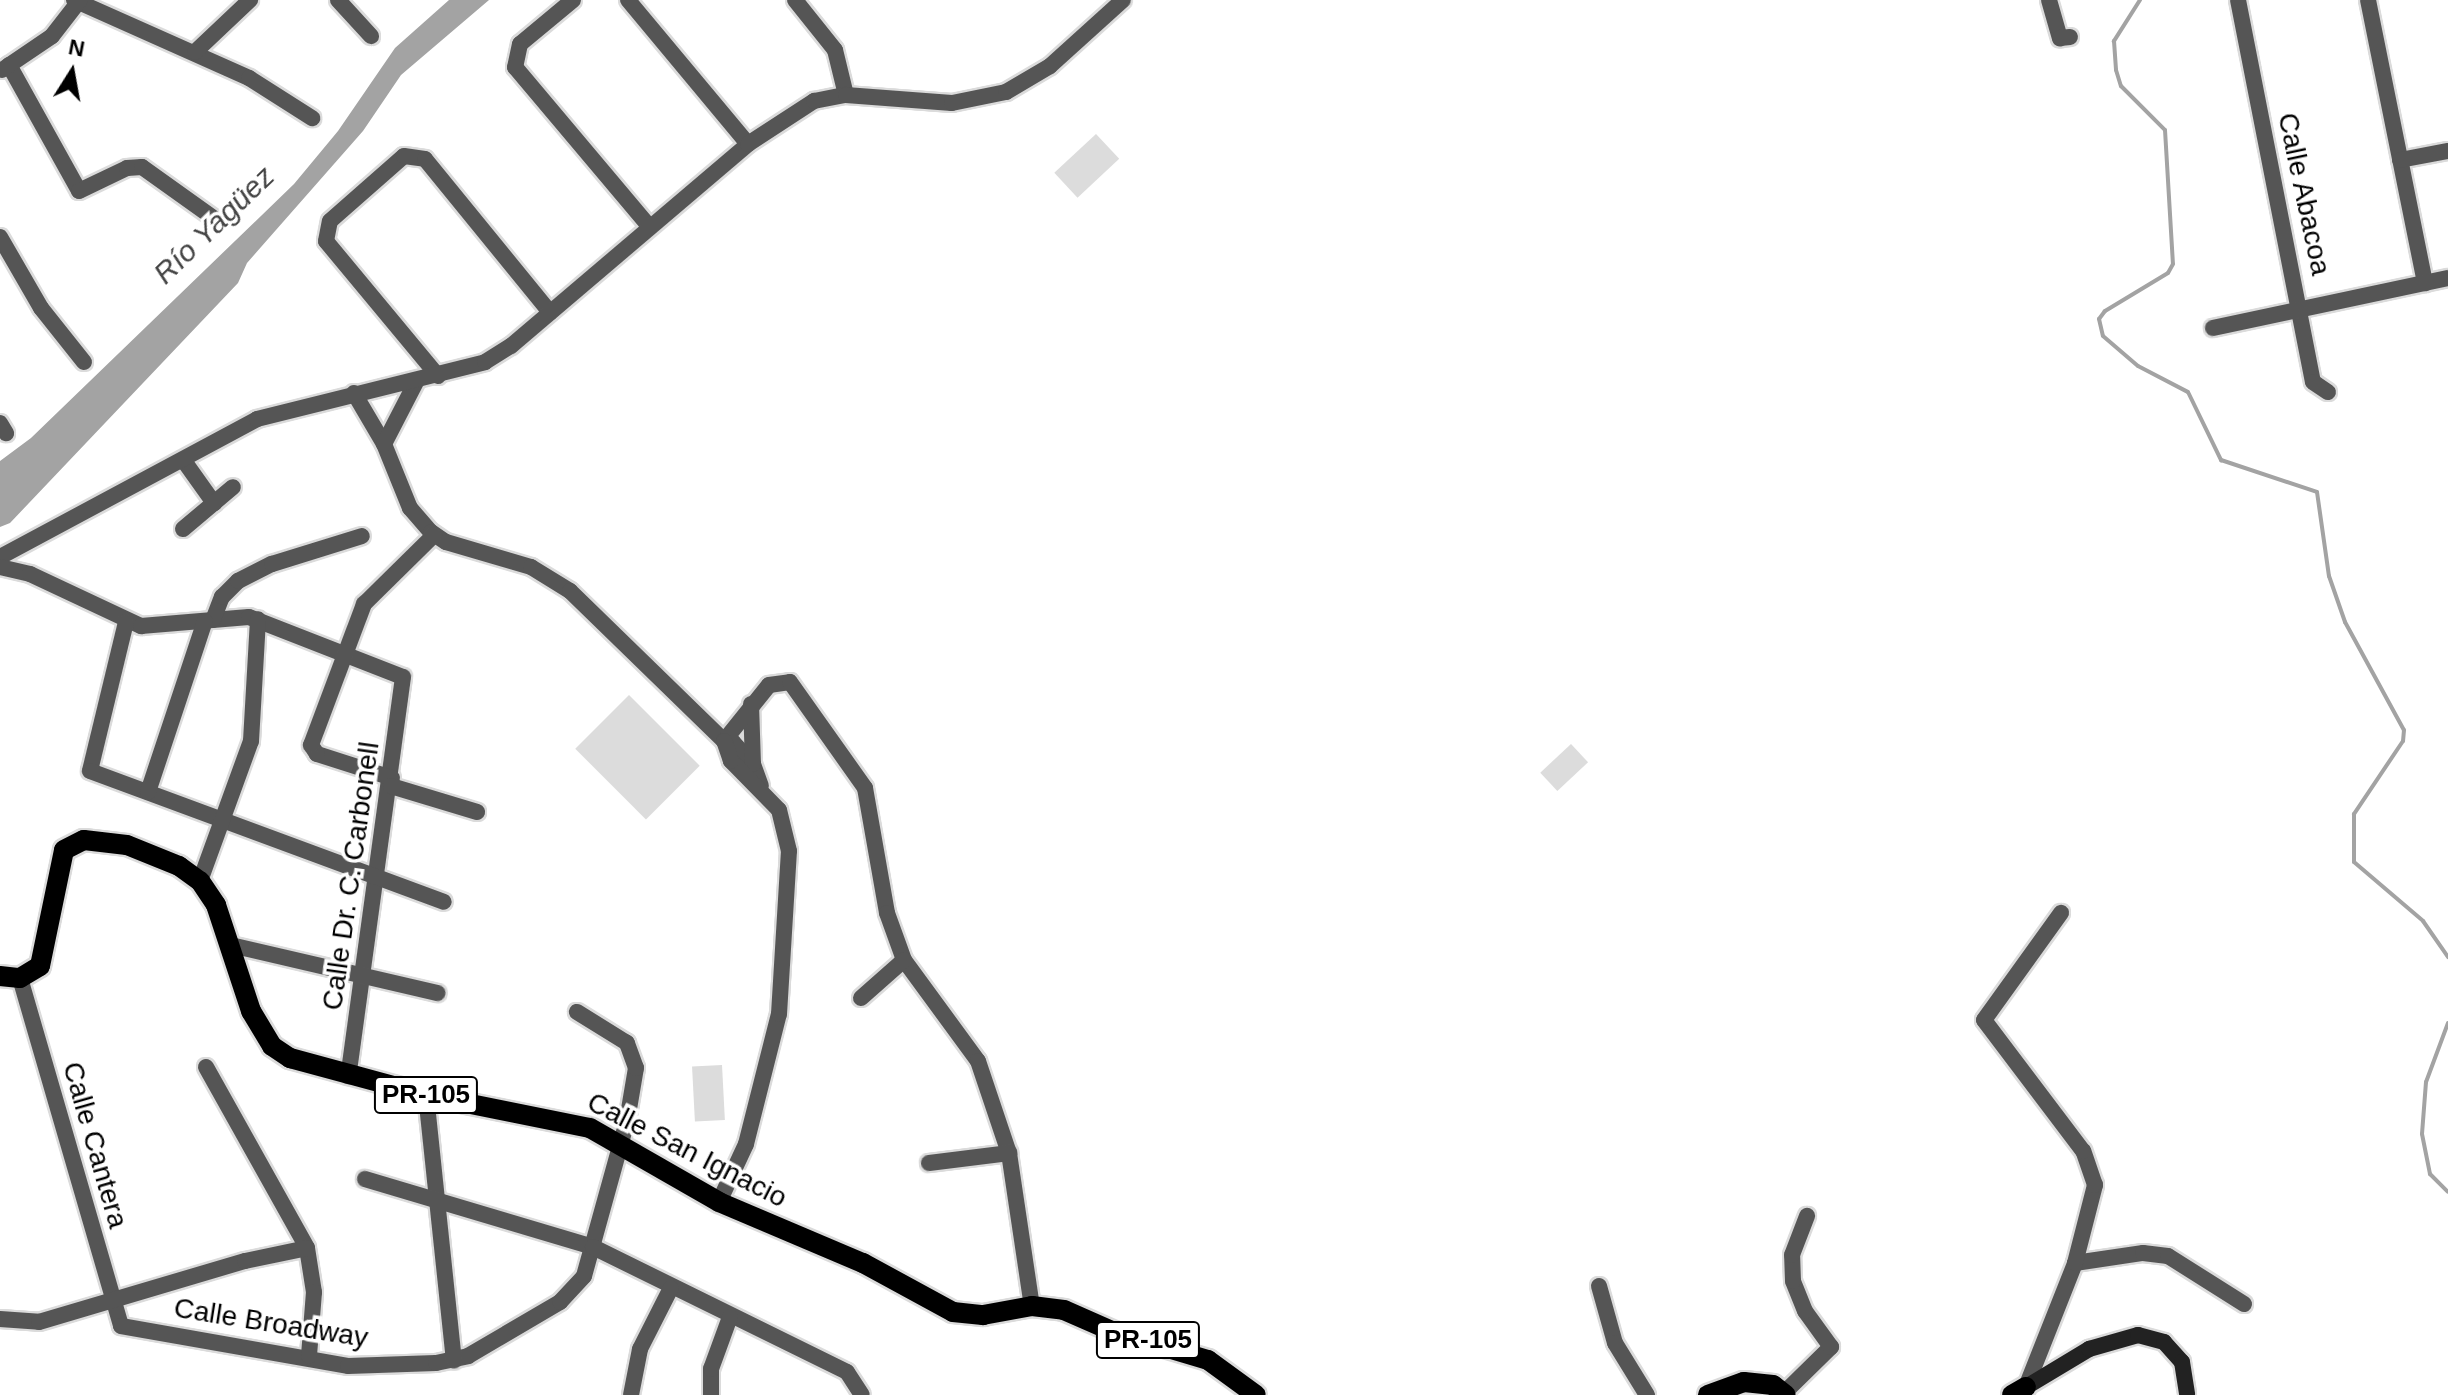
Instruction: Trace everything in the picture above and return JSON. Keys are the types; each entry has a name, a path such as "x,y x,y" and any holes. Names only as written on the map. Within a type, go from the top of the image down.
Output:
{"main road":[{"name":"Calle San Ignacio","path":"10,977 42,961 56,869 64,850 84,840 127,845 179,866 200,881 216,905 251,1011 272,1046 290,1058 426,1095 566,1120 618,1142 719,1202 863,1263 953,1312 983,1315 1032,1306"},
{"name":"PR-105","path":"1032,1306 1064,1310 1114,1332 1190,1353 1256,1395"},
{"path":"2019,1391 2089,1349 2138,1335 2164,1342 2182,1362 2187,1395"},
{"path":"1708,1395 1744,1382 1773,1385 1785,1394"}],"street":[{"path":"195,52 250,0"},
{"path":"338,0 371,36"},
{"path":"573,0 520,44 515,67 649,226"},
{"path":"628,0 748,144"},
{"path":"795,0 835,50 846,95"},
{"path":"0,557 184,461 257,419 485,362 550,312 748,144 814,101 846,95 952,103 1006,92 1050,66 1123,0"},
{"path":"2049,0 2060,38 2070,37"},
{"name":"Calle Abacoa","path":"2238,0 2313,382 2328,392"},
{"path":"2368,0 2425,283"},
{"path":"212,217 142,167 127,168 79,191 5,68 52,36 77,1 195,52 312,118"},
{"path":"2400,160 2448,151"},
{"path":"438,376 326,241 330,221 404,156 425,159 550,312"},
{"path":"0,237 41,308 84,362"},
{"path":"2213,328 2448,278"},
{"path":"384,444 417,380"},
{"path":"354,393 384,444 410,508 434,535 531,567 560,584 724,741 731,761 761,786 779,810 788,835 784,987 746,1144 719,1202"},
{"path":"184,461 214,503"},
{"path":"183,529 233,487"},
{"path":"434,535 371,595 343,651 311,745 317,754 477,812"},
{"path":"148,792 209,620 222,597 238,581 272,564 362,536"},
{"path":"0,567 30,574 126,622 158,628 209,620 258,619 343,651"},
{"path":"200,881 225,820 251,741 258,619"},
{"path":"126,622 90,771 444,902"},
{"name":"Calle Dr. C. Carbonell","path":"343,651 398,672 405,684 348,1076"},
{"path":"724,741 751,702 769,685 790,682 865,788 887,913 904,960 978,1061 1009,1153 1032,1306"},
{"path":"751,702 753,764 761,786"},
{"path":"724,741 733,742 753,764"},
{"path":"2019,1391 2075,1263 2092,1202 2092,1170 2065,1124 1984,1020 2061,913"},
{"path":"231,945 438,993"},
{"path":"861,998 904,960"},
{"name":"Calle Cantera","path":"10,977 121,1326"},
{"name":"Calle Broadway","path":"121,1326 365,1367 454,1361 513,1333 571,1293 584,1276 618,1142 627,1121 635,1058 622,1039 577,1012"},
{"path":"206,1067 307,1248 314,1292 309,1356"},
{"path":"426,1095 454,1361"},
{"path":"929,1163 1009,1153"},
{"path":"365,1179 593,1247 847,1372 862,1395"},
{"path":"1785,1394 1821,1362 1831,1347 1805,1311 1793,1281 1795,1242 1807,1216"},
{"path":"1,1321 39,1322 307,1248"},
{"path":"2075,1263 2143,1253 2168,1256 2244,1304"},
{"path":"1599,1286 1615,1343 1647,1395"},
{"path":"631,1395 640,1349 671,1288"},
{"path":"711,1395 711,1369 730,1317"}],"shaded area":[{"path":"449,0 489,0 401,75 363,131 247,263 238,283 10,523 0,527 0,461 31,438 294,184 338,131 395,48"},
{"path":"1096,134 1119,159 1078,198 1054,173"},
{"path":"629,695 700,766 646,819 575,749"},
{"path":"1571,744 1588,762 1557,791 1540,773"},
{"path":"722,1065 725,1120 695,1121 692,1067"}],"waterway":[{"path":"2140,0 2114,41 2116,70 2121,86 2165,130 2173,264 2168,273 2105,311 2099,319 2103,336 2138,366 2188,392 2221,460 2317,492 2329,576 2345,622 2404,730 2403,741 2354,814 2354,862 2423,921 2448,957"},
{"path":"2448,1023 2426,1082 2422,1134 2430,1174 2448,1192"}],"water label":[{"name":"Río Yagüez","path":"214,225"}]}
